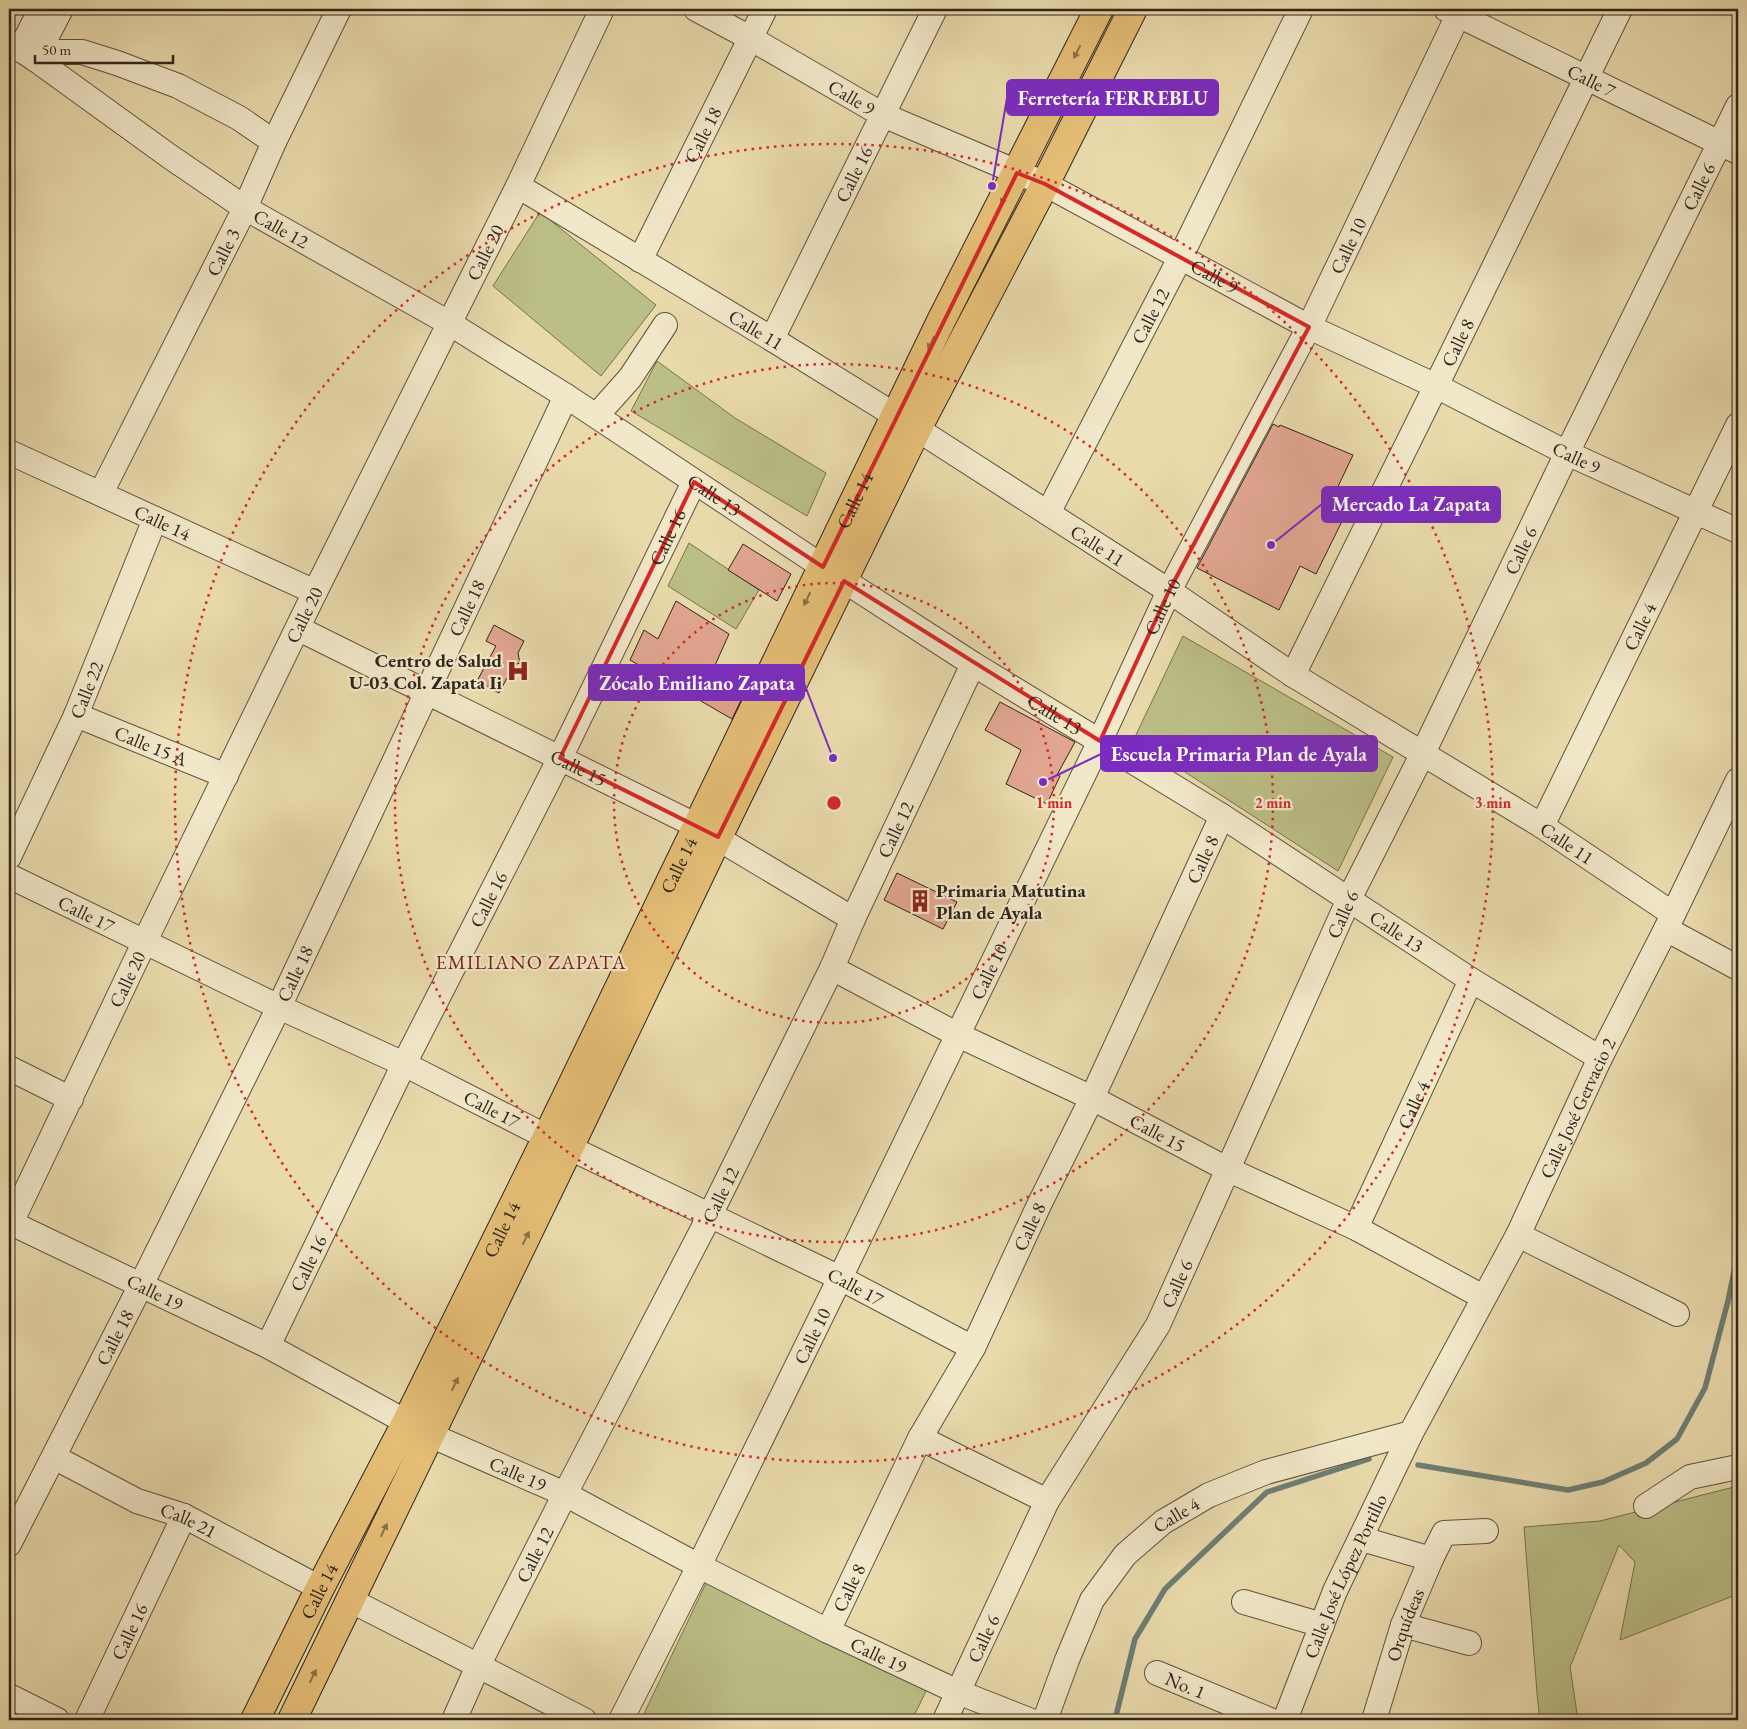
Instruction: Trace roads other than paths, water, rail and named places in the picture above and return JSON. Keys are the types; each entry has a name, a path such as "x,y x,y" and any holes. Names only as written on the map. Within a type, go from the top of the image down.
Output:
{"main road":[{"name":"Calle 14","path":"906,423 941,321 1099,9"},
{"name":"Calle 14","path":"292,1720 430,1435 558,1143 906,423 1045,184 1133,9"},
{"name":"Calle 14","path":"255,1720 320,1588 406,1423 558,1143"}],"street":[{"path":"21,50 41,9"},
{"path":"21,50 61,9"},
{"name":"Calle 3","path":"100,493 245,208 274,142 339,9"},
{"name":"Calle 20","path":"10,1222 315,592 518,186 602,9"},
{"name":"Calle 9","path":"696,9 883,115 1045,184 1309,327 1436,386 1567,452 1738,532"},
{"name":"Calle 18","path":"640,260 765,9"},
{"name":"Calle 16","path":"772,339 935,9"},
{"name":"Calle 12","path":"1048,513 1180,258 1302,9"},
{"name":"Calle 8","path":"1293,675 1620,9"},
{"name":"Calle 7","path":"1455,11 1729,148"},
{"name":"Calle 10","path":"621,1720 699,1566 958,1036 1100,741 1169,591 1309,327 1455,11"},
{"path":"21,50 82,52 117,63 178,86 240,118 274,142"},
{"name":"Calle 12","path":"21,50 245,208 449,323 566,396"},
{"name":"Calle 6","path":"945,1720 1047,1501 1158,1325 1349,899 1423,753 1567,452 1729,148 1738,106"},
{"name":"Calle 11","path":"518,186 772,339 1169,591 1293,675 1542,826 1670,921 1738,968"},
{"path":"597,416 630,378 665,325"},
{"name":"Calle 18","path":"9,1544 141,1285 279,1007 566,396"},
{"name":"Calle 13","path":"566,396 973,664 1222,816 1471,980 1600,1058"},
{"name":"Calle 4","path":"1542,826 1738,425"},
{"name":"Calle 14","path":"10,455 100,493 315,592"},
{"name":"Calle 16","path":"268,1346 404,1064 560,758 694,482"},
{"name":"Calle 22","path":"9,857 76,715 155,519"},
{"name":"Calle 15","path":"299,628 708,831 853,919"},
{"name":"Calle 12","path":"454,1720 478,1666 710,1215 832,968 853,919 973,664"},
{"name":"Calle 15 A","path":"76,715 226,776"},
{"name":"Calle José Gervacio 2","path":"1411,1434 1518,1235 1600,1058 1670,921 1738,780"},
{"name":"Calle 8","path":"828,1631 920,1438 973,1348 1039,1205 1092,1098 1222,816"},
{"name":"Calle 17","path":"9,876 279,1007 404,1064 558,1143 840,1278 973,1348"},
{"name":"Calle 15","path":"832,968 958,1036 1092,1098 1227,1169 1356,1228 1483,1298"},
{"name":"Calle 4","path":"1356,1228 1471,980"},
{"path":"9,1068 71,1099"},
{"name":"Calle 19","path":"10,1222 268,1346 430,1435 565,1494 699,1566 828,1631 958,1692 1029,1720"},
{"path":"1518,1235 1677,1314"},
{"name":"Calle 4","path":"1045,1720 1092,1600 1125,1555 1163,1522 1209,1495 1266,1472 1411,1434"},
{"name":"Calle José López Portillo","path":"1285,1720 1335,1591 1362,1539 1411,1434"},
{"path":"920,1438 1047,1501"},
{"name":"Calle 21","path":"54,1457 136,1501 184,1516 320,1588"},
{"path":"1646,1506 1690,1477 1738,1466"},
{"name":"Calle 16","path":"87,1720 184,1516"},
{"name":"Orquídeas","path":"1374,1720 1403,1625 1444,1533 1486,1531"},
{"path":"1362,1539 1431,1559"},
{"path":"350,1600 584,1720"},
{"path":"1244,1602 1322,1626"},
{"path":"1403,1625 1469,1643"},
{"name":"No. 1","path":"1157,1673 1270,1720"},
{"path":"9,1696 57,1720"}],"waterway":[{"path":"1418,1465 1568,1490 1603,1482 1646,1463 1677,1439 1705,1388 1728,1301 1738,1252"},
{"path":"1115,1720 1135,1639 1165,1589 1267,1492 1369,1459"}],"place":[{"name":"Ferretería FERREBLU","path":"992,186"},
{"name":"Mercado La Zapata","path":"1271,545"},
{"name":"Centro de Salud U-03 Col. Zapata Ii","path":"518,671"},
{"name":"Zócalo Emiliano Zapata","path":"833,758"},
{"name":"Escuela Primaria Plan de Ayala","path":"1043,782"},
{"name":"Primaria Matutina Plan de Ayala","path":"920,901"}],"district":[{"name":"EMILIANO ZAPATA","path":"531,962"}]}
